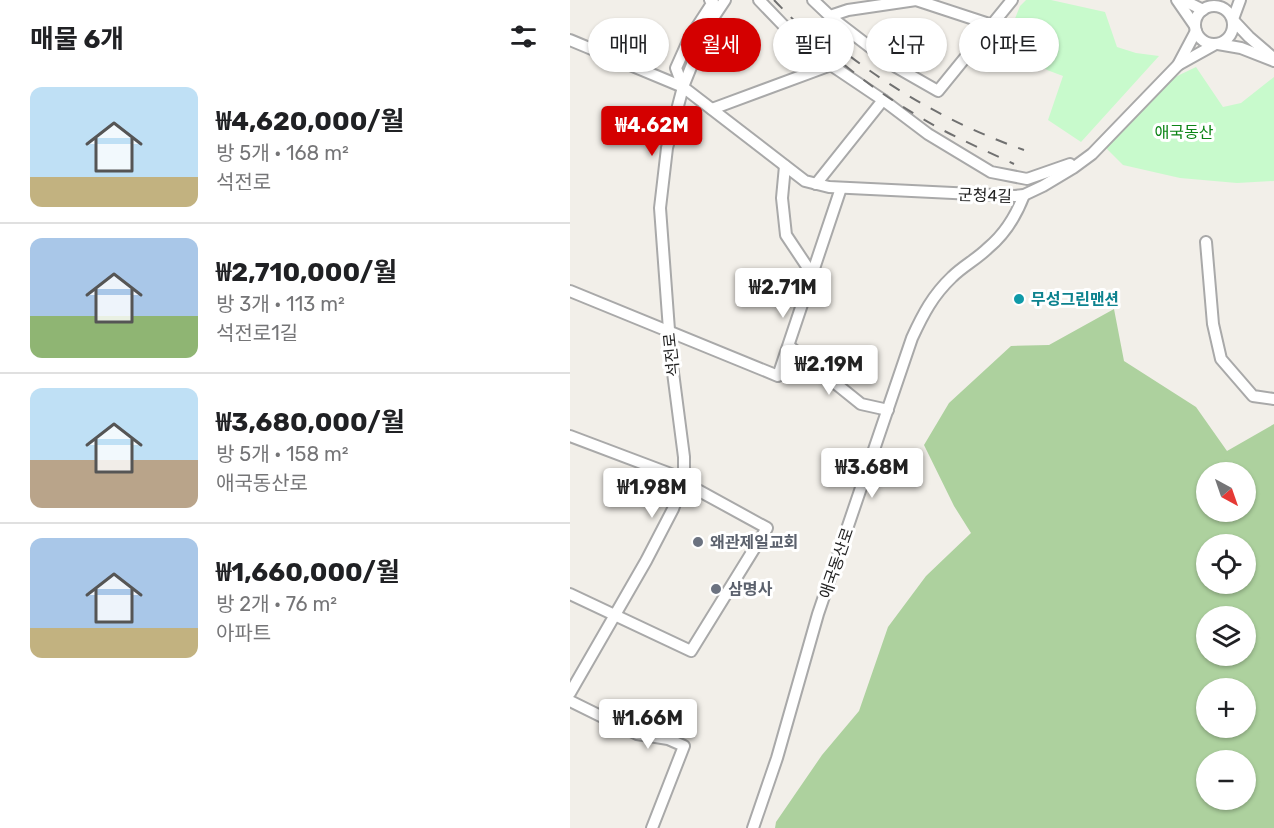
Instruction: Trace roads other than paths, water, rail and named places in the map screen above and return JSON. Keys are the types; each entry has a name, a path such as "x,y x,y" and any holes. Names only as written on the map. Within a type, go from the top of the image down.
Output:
{"street":[{"path":"683,87 676,68 689,39 713,2 710,0"},
{"name":"석전로","path":"570,693 673,509 683,480 684,457 669,332 660,208 668,148 683,87 707,27 725,0"},
{"path":"759,0 776,18"},
{"path":"830,16 848,10 916,0 969,18"},
{"path":"925,0 940,8"},
{"path":"998,18 1012,0"},
{"path":"1184,0 1215,4 1274,59 1241,48 1206,43 1195,29 1184,0"},
{"path":"1216,45 1229,38 1240,0"},
{"path":"818,2 830,16 896,68 938,91 959,66"},
{"path":"1195,29 1196,20 1215,4"},
{"name":"군청4길","path":"1178,65 1195,29"},
{"name":"군청4길","path":"570,40 683,87 805,181 841,188 1024,195 1073,168 1092,154 1178,65 1216,45"},
{"path":"712,109 812,72"},
{"path":"841,72 928,134 991,172 1027,179 1059,169 1092,154"},
{"path":"816,184 883,100"},
{"path":"786,166 782,198 786,235 812,274"},
{"path":"570,291 778,376 841,188"},
{"name":"애국동산로","path":"753,828 777,758 818,614 912,338 926,306 952,276 989,248 1007,228 1017,214 1024,195"},
{"path":"1206,242 1213,324 1221,359 1253,396 1274,399"},
{"path":"789,346 861,404 888,410"},
{"path":"570,436 683,480 767,528 691,651 570,594"},
{"path":"570,701 637,734 668,740 684,746 652,828"}],"railway":[{"path":"774,0 824,48 860,78 898,104 966,142 1014,164"},
{"path":"854,59 886,82 939,113 1024,150"}],"place":[{"name":"무성그린맨션","path":"1019,299"},
{"name":"왜관제일교회","path":"698,542"},
{"name":"삼명사","path":"716,589"}],"park label":[{"name":"애국동산","path":"1184,132"}]}
